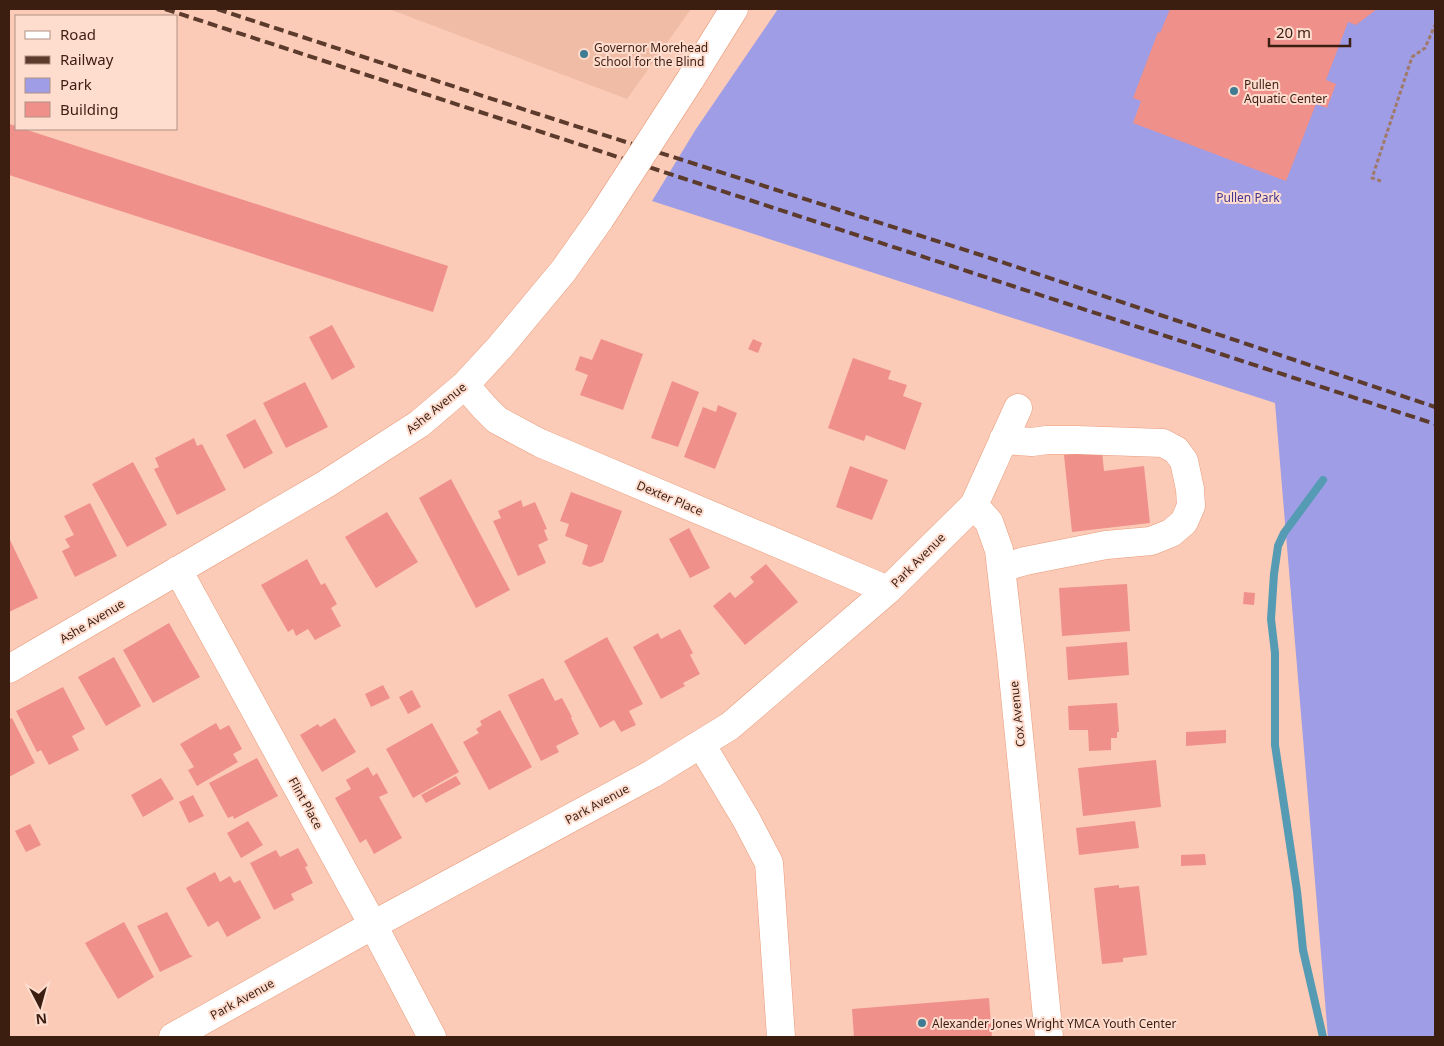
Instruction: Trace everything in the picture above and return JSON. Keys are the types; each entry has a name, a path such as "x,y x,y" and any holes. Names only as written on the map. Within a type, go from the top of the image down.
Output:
{"street":[{"name":"Ashe Avenue","path":"9,669 326,484 419,424 465,385 500,347 564,270 600,219 734,9"},
{"name":"Dexter Place","path":"465,385 497,420 540,443 888,590"},
{"path":"974,505 1018,408"},
{"path":"1002,568 1025,561 1106,545 1152,541 1171,533 1184,522 1191,506 1190,489 1184,461 1176,450 1163,443 1004,440"},
{"name":"Park Avenue","path":"174,1037 373,925 652,774 730,726 888,590 974,505"},
{"name":"Cox Avenue","path":"974,505 989,522 999,550 1002,568 1049,1037"},
{"name":"Flint Place","path":"178,570 373,925 432,1037"},
{"path":"702,744 769,862 781,1037"}],"path":[{"path":"1382,181 1372,178 1412,57 1425,48 1435,25"}],"shaded area":[{"name":"Governor Morehead School for the Blind","path":"389,9 691,9 627,99"}],"green space":[{"name":"Pullen Park","path":"778,9 1435,9 1435,1037 1328,1037 1275,403 652,201 696,129"}],"building":[{"name":"Pullen Aquatic Center","path":"1170,9 1377,9 1356,25 1348,22 1326,80 1336,84 1327,108 1316,104 1286,181 1133,123 1141,101 1133,98 1158,32 1160,33"},
{"path":"9,124 15,126 15,130 27,130 448,266 433,312 9,175"},
{"path":"332,325 355,367 332,380 309,337"},
{"path":"601,339 643,354 623,410 580,395 588,375 575,370 580,356 592,360"},
{"path":"753,339 762,343 758,353 748,349"},
{"path":"853,358 891,371 888,379 907,385 903,396 922,403 905,450 866,435 864,441 828,428"},
{"path":"672,381 699,392 678,447 651,438"},
{"path":"305,382 328,427 286,448 263,403"},
{"path":"718,405 737,413 715,469 684,457 703,407 716,412"},
{"path":"255,419 273,453 244,469 226,435"},
{"path":"194,438 197,446 202,444 226,490 177,515 154,469 159,467 155,458"},
{"path":"1102,451 1104,471 1144,466 1150,523 1072,532 1064,455"},
{"path":"133,462 167,525 127,547 92,484"},
{"path":"850,466 888,480 872,520 836,507"},
{"path":"451,479 510,590 476,608 419,498"},
{"path":"571,492 622,511 603,562 590,567 582,564 588,545 565,536 569,524 560,521"},
{"path":"521,500 523,507 535,502 547,529 544,530 548,540 538,545 546,563 518,576 493,521 501,518 498,511"},
{"path":"90,503 117,556 75,577 62,551 70,547 65,539 74,535 64,516"},
{"path":"387,512 418,562 376,588 345,537"},
{"path":"689,528 710,568 690,578 669,539"},
{"path":"9,538 38,598 9,612"},
{"path":"307,559 321,585 325,583 337,604 331,608 341,626 315,640 308,629 296,636 293,629 288,632 261,585"},
{"path":"766,564 798,602 745,645 713,606 730,592 735,598 754,582 750,577"},
{"path":"1127,584 1130,631 1062,636 1059,588"},
{"path":"1244,592 1255,593 1254,605 1243,604"},
{"path":"169,623 200,677 153,703 123,650"},
{"path":"680,629 693,653 690,655 700,674 683,683 685,686 661,699 633,647 658,633 661,639"},
{"path":"607,637 643,704 629,711 636,725 621,732 614,720 600,728 564,661"},
{"path":"1127,642 1129,675 1068,680 1066,647"},
{"path":"114,657 141,706 106,726 78,677"},
{"path":"543,678 555,701 562,698 579,734 556,746 559,752 541,761 508,695"},
{"path":"383,685 390,698 371,707 365,694"},
{"path":"63,687 85,729 72,736 79,750 49,765 41,750 37,752 16,711"},
{"path":"412,690 421,707 408,714 399,697"},
{"path":"1117,703 1119,732 1117,732 1117,738 1111,738 1111,750 1089,751 1088,730 1069,730 1068,706"},
{"path":"500,710 532,767 489,790 463,742 479,733 476,729 482,725 480,721"},
{"path":"12,718 35,763 9,777 9,719"},
{"path":"335,718 356,752 322,772 300,735 318,724 320,727"},
{"path":"216,723 220,730 229,725 242,749 233,754 238,762 197,786 188,770 194,767 180,744"},
{"path":"432,723 459,772 413,798 386,749"},
{"path":"1226,730 1226,743 1186,746 1186,732"},
{"path":"257,758 278,796 234,819 233,816 228,818 209,783"},
{"path":"1156,760 1161,807 1083,816 1078,768"},
{"path":"368,767 373,776 377,773 388,793 379,797 402,838 374,854 366,839 360,843 335,798 351,789 346,780"},
{"path":"456,776 461,784 426,803 421,795"},
{"path":"161,778 174,799 143,817 131,795"},
{"path":"193,795 204,816 189,823 179,802"},
{"path":"248,821 263,845 241,858 227,833"},
{"path":"1135,821 1139,848 1079,855 1076,828"},
{"path":"30,824 41,845 26,852 15,831"},
{"path":"298,848 308,866 305,867 313,883 291,894 294,900 274,910 250,863 276,850 280,857"},
{"path":"1205,854 1206,865 1181,866 1181,855"},
{"path":"215,872 220,882 230,876 234,883 240,880 261,918 227,937 218,921 208,927 186,888"},
{"path":"1119,885 1119,888 1139,886 1147,955 1123,958 1123,962 1102,964 1094,888"},
{"path":"167,912 190,955 193,956 160,972 137,926"},
{"path":"124,922 154,977 118,999 85,943"},
{"name":"Alexander Jones Wright YMCA Youth Center","path":"989,998 992,1037 854,1037 852,1009"}],"waterway":[{"path":"1323,480 1284,533 1278,546 1271,619 1275,653 1275,745 1297,891 1303,950 1323,1037"}],"railway":[{"path":"165,9 1435,424"},
{"path":"217,9 538,114 984,256 1435,407"}],"place":[{"name":"Governor Morehead School for the Blind","path":"584,54"},
{"name":"Pullen Aquatic Center","path":"1234,91"},
{"name":"Alexander Jones Wright YMCA Youth Center","path":"922,1023"}]}
